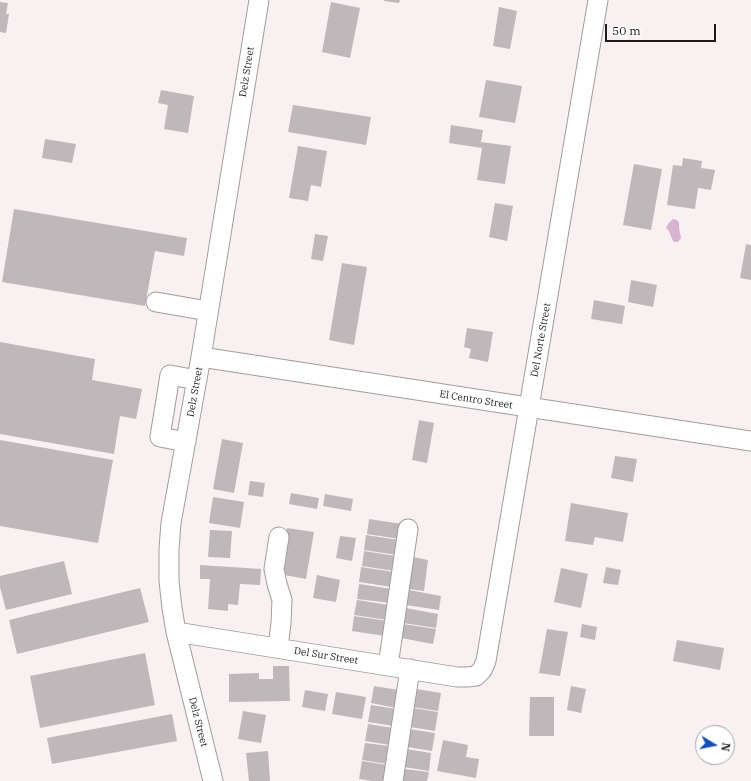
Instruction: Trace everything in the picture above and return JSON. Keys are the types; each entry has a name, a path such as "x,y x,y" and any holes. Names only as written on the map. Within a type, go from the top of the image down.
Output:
{"street":[{"name":"Delz Street","path":"213,781 176,632 169,581 168,549 171,523 201,358 259,0"},
{"name":"Del Norte Street","path":"476,676 482,670 486,661 598,0"},
{"path":"156,302 208,311"},
{"name":"El Centro Street","path":"201,358 751,441"},
{"path":"186,442 160,437 170,375 197,380"},
{"path":"388,666 408,529"},
{"path":"278,648 282,623 282,600 274,569 279,537"},
{"name":"Del Sur Street","path":"176,632 457,677 476,676"},
{"path":"393,781 410,669"}],"shaded area":[{"path":"673,219 677,220 679,223 681,238 678,242 673,241 669,231 666,228"}],"building":[{"path":"384,0 400,0 399,3"},
{"path":"0,2 8,3 6,14 9,14 6,33 0,32"},
{"path":"331,2 360,8 350,58 322,52"},
{"path":"499,7 517,11 510,49 493,46"},
{"path":"486,80 522,86 515,123 479,117"},
{"path":"161,90 194,96 188,133 164,129 168,105 158,103"},
{"path":"293,105 371,117 366,145 288,132"},
{"path":"451,125 483,130 481,142 511,146 505,184 477,180 482,148 449,143"},
{"path":"45,139 76,144 72,163 42,158"},
{"path":"298,146 327,151 321,187 311,185 308,201 289,198"},
{"path":"683,158 702,161 701,168 715,170 711,190 698,188 695,209 667,205 673,165 682,166"},
{"path":"634,164 662,169 651,230 623,225"},
{"path":"495,203 513,206 507,241 489,237"},
{"path":"14,209 187,238 184,256 155,251 145,306 2,282"},
{"path":"315,234 328,236 323,261 311,259"},
{"path":"746,244 751,245 751,280 740,278"},
{"path":"342,263 367,267 354,345 329,340"},
{"path":"631,280 657,285 653,307 628,302"},
{"path":"594,300 625,306 622,324 591,319"},
{"path":"467,328 493,332 488,362 469,358 471,349 464,347"},
{"path":"0,342 95,359 92,380 142,389 136,419 120,416 114,454 0,434"},
{"path":"419,420 434,423 427,463 412,460"},
{"path":"222,439 243,443 234,493 213,489"},
{"path":"0,440 113,460 98,543 0,526"},
{"path":"615,456 637,459 633,482 611,478"},
{"path":"250,481 265,483 263,497 248,495"},
{"path":"291,493 319,498 317,509 289,504"},
{"path":"325,494 353,499 351,511 323,506"},
{"path":"213,497 244,502 240,528 209,523"},
{"path":"571,503 628,513 623,542 595,537 593,545 565,541"},
{"path":"369,519 402,524 400,539 367,534"},
{"path":"287,528 314,532 306,579 279,574"},
{"path":"210,530 232,531 230,558 208,557"},
{"path":"366,535 399,540 397,555 364,550"},
{"path":"340,536 356,538 352,561 336,558"},
{"path":"364,551 396,556 394,571 362,566"},
{"path":"413,557 428,560 424,591 408,589"},
{"path":"64,561 72,594 6,610 0,587 0,576"},
{"path":"200,565 261,569 260,585 240,584 238,605 228,604 228,611 208,609 210,579 200,579"},
{"path":"361,567 394,572 392,587 359,582"},
{"path":"606,567 621,570 618,585 603,583"},
{"path":"561,568 588,574 581,608 554,602"},
{"path":"317,575 340,580 336,602 313,598"},
{"path":"359,584 392,589 390,603 357,599"},
{"path":"140,588 149,622 17,654 9,620"},
{"path":"409,590 441,596 439,610 406,605"},
{"path":"357,600 389,605 387,620 354,615"},
{"path":"406,608 438,614 436,628 403,623"},
{"path":"354,616 387,621 385,636 352,631"},
{"path":"403,624 436,629 433,644 401,638"},
{"path":"582,624 597,627 595,640 580,637"},
{"path":"547,629 568,632 560,676 539,673"},
{"path":"677,640 724,648 720,670 673,661"},
{"path":"145,653 155,705 40,728 30,676"},
{"path":"273,666 289,666 290,701 229,702 229,674 259,673 259,679 273,679"},
{"path":"374,686 399,690 396,708 371,703"},
{"path":"571,686 586,689 581,713 567,710"},
{"path":"416,689 441,693 438,711 413,707"},
{"path":"305,690 328,694 325,711 302,707"},
{"path":"336,692 366,697 362,719 332,714"},
{"path":"530,697 554,697 554,736 529,736"},
{"path":"371,705 396,709 394,726 368,722"},
{"path":"413,708 438,712 435,731 410,727"},
{"path":"243,711 266,715 261,743 238,739"},
{"path":"172,714 177,741 52,764 47,738"},
{"path":"368,724 393,728 390,745 365,741"},
{"path":"409,729 435,733 432,751 407,747"},
{"path":"443,740 468,745 466,757 479,759 476,778 437,771"},
{"path":"365,743 390,746 387,764 362,760"},
{"path":"406,749 431,753 429,771 404,767"},
{"path":"268,751 270,781 249,781 246,753"},
{"path":"362,761 387,765 384,781 359,779"},
{"path":"404,769 429,772 427,781 402,781"}]}
